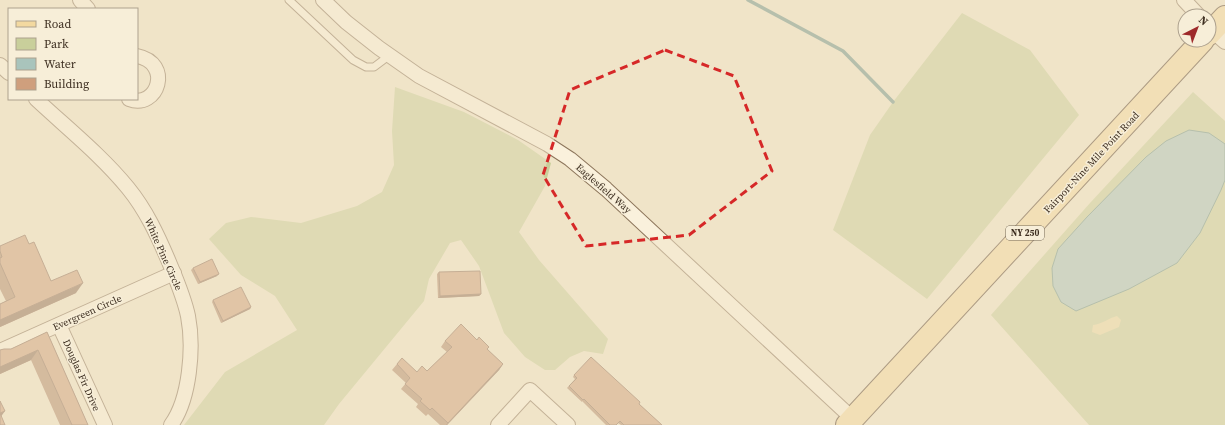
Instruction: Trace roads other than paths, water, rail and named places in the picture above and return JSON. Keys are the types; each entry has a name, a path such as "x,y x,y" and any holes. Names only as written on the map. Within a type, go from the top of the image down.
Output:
{"main road":[{"name":"Fairport-Nine Mile Point Road","path":"850,422 1195,48"}],"street":[{"path":"80,0 87,8"},
{"name":"Eaglesfield Way","path":"323,0 346,22 432,84 547,144 570,159 606,189 850,422"},
{"path":"1184,0 1191,8"},
{"path":"138,56 144,57 155,66 159,81 157,88 152,94 147,98 138,100"},
{"path":"0,65 8,72"},
{"name":"White Pine Circle","path":"37,100 129,188 158,237 174,273 188,317 190,342 189,365 183,400 171,425"},
{"name":"Evergreen Circle","path":"0,351 174,273"},
{"name":"Douglas Fir Drive","path":"59,325 105,425"},
{"path":"498,425 530,390 568,425"}],"lane":[{"path":"289,0 353,60 366,67 374,67 390,55"}],"water":[{"path":"1189,130 1209,133 1225,144 1225,180 1200,233 1177,263 1129,289 1076,311 1061,302 1053,286 1052,268 1058,249 1146,157 1166,141"}],"waterway":[{"path":"748,0 843,51 893,102"}]}
